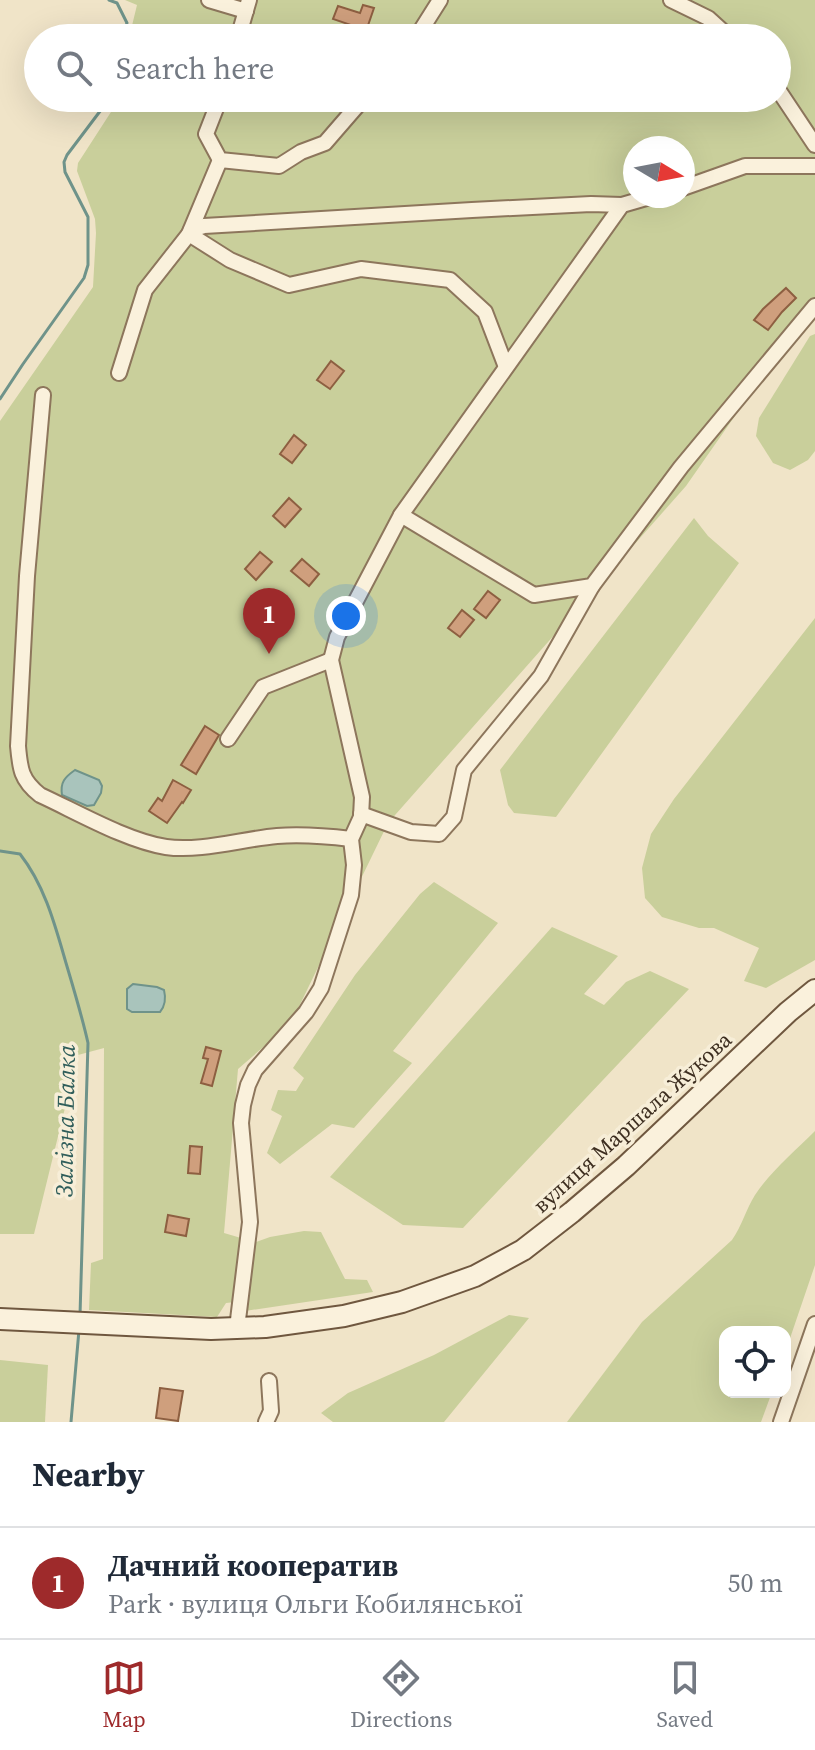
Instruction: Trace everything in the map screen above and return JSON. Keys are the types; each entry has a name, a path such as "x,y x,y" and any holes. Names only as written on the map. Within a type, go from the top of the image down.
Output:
{"main road":[{"name":"вулиця Маршала Жукова","path":"0,1319 211,1329 265,1327 344,1316 402,1302 475,1276 533,1242 584,1202 815,990"}],"street":[{"path":"209,0 247,5"},
{"path":"425,24 440,0"},
{"path":"671,0 715,24"},
{"path":"791,109 815,145"},
{"path":"215,112 206,134 220,160"},
{"path":"220,160 279,166 301,152 325,143 352,112"},
{"path":"119,373 145,290 190,232 220,160"},
{"path":"695,184 745,166 815,166"},
{"path":"190,232 204,226 591,204 622,205"},
{"path":"237,1328 250,1222 241,1123 248,1085 255,1070 306,1012 321,988 351,895 354,865 351,839 361,814 362,797 331,660 337,637 401,515 622,205"},
{"path":"190,232 230,260 289,285 361,269 450,280 485,312 506,367"},
{"path":"361,814 411,832 439,834 454,817 464,770 541,676 592,586 681,467 815,306"},
{"path":"43,395 27,576 18,746 19,765 28,786 40,795 141,842 170,848 310,834 351,839"},
{"path":"401,515 534,595 592,586"},
{"path":"228,739 263,687 331,660"},
{"path":"781,1422 815,1324"},
{"path":"266,1422 271,1411 269,1381"}],"green space":[{"path":"125,0 815,0 815,301 686,486 388,823 291,1023 238,1069 224,1233 241,1238 236,1302 226,1303 217,1317 89,1310 91,1263 103,1259 104,1048 78,1055 34,1234 0,1234 0,421 93,287 95,219 77,171 78,163 111,112 791,112 791,24 132,24 137,5"},
{"path":"815,334 815,451 808,460 790,470 773,463 756,436 759,418 810,336"},
{"path":"694,518 708,536 739,563 556,817 514,813 508,805 500,770"},
{"path":"815,618 815,960 766,988 744,981 759,948 714,928 699,928 662,917 645,898 642,868 651,834 674,799"},
{"path":"434,882 498,923 393,1051 412,1063 354,1128 332,1124 280,1164 267,1153 282,1116 271,1110 278,1090 296,1091 304,1078 293,1068 355,975 420,894"},
{"path":"552,927 618,956 584,994 604,1005 626,982 650,971 689,989 463,1228 403,1225 330,1177"},
{"path":"815,1131 815,1265 791,1335 791,1326 719,1326 719,1398 770,1398 761,1422 567,1422 642,1322 732,1240 752,1200 776,1169"},
{"path":"304,1231 321,1232 345,1279 367,1280 373,1292 245,1311 253,1243"},
{"path":"509,1315 529,1318 444,1422 333,1422 321,1413 348,1393 434,1355"},
{"path":"0,1360 48,1365 45,1422 0,1422"}],"water":[{"path":"75,770 99,780 101,793 94,805 87,806 62,795 64,780"},
{"path":"133,984 164,990 165,1002 160,1012 132,1012 127,1009 127,989"}],"building":[{"path":"363,5 374,8 368,24 348,24 333,19 338,6 360,13"},
{"path":"786,288 796,298 768,330 754,320"},
{"path":"331,361 344,371 330,389 317,380"},
{"path":"294,435 306,445 292,463 280,454"},
{"path":"289,498 301,509 285,527 273,516"},
{"path":"260,552 272,562 256,580 245,569"},
{"path":"302,559 319,574 309,586 291,571"},
{"path":"488,591 500,600 486,618 474,609"},
{"path":"462,610 474,620 460,637 448,628"},
{"path":"205,726 219,735 196,774 181,765"},
{"path":"173,780 191,790 167,823 149,811 158,798 162,801"},
{"path":"206,1047 221,1051 212,1086 201,1083 208,1059 203,1058"},
{"path":"190,1146 202,1147 200,1174 188,1173"},
{"path":"168,1215 189,1219 186,1236 165,1232"},
{"path":"160,1388 183,1391 178,1421 156,1418"}],"waterway":[{"name":"Залізна Балка","path":"109,0 117,3 127,24"},
{"name":"Залізна Балка","path":"0,399 84,278 88,265 88,217 65,172 64,162 99,112"},
{"name":"Залізна Балка","path":"0,851 20,854 43,893 58,934 88,1043 80,1315"},
{"name":"Залізна Балка","path":"71,1422 79,1330"}],"place":[{"name":"Дачний кооператив","path":"269,654"}]}
